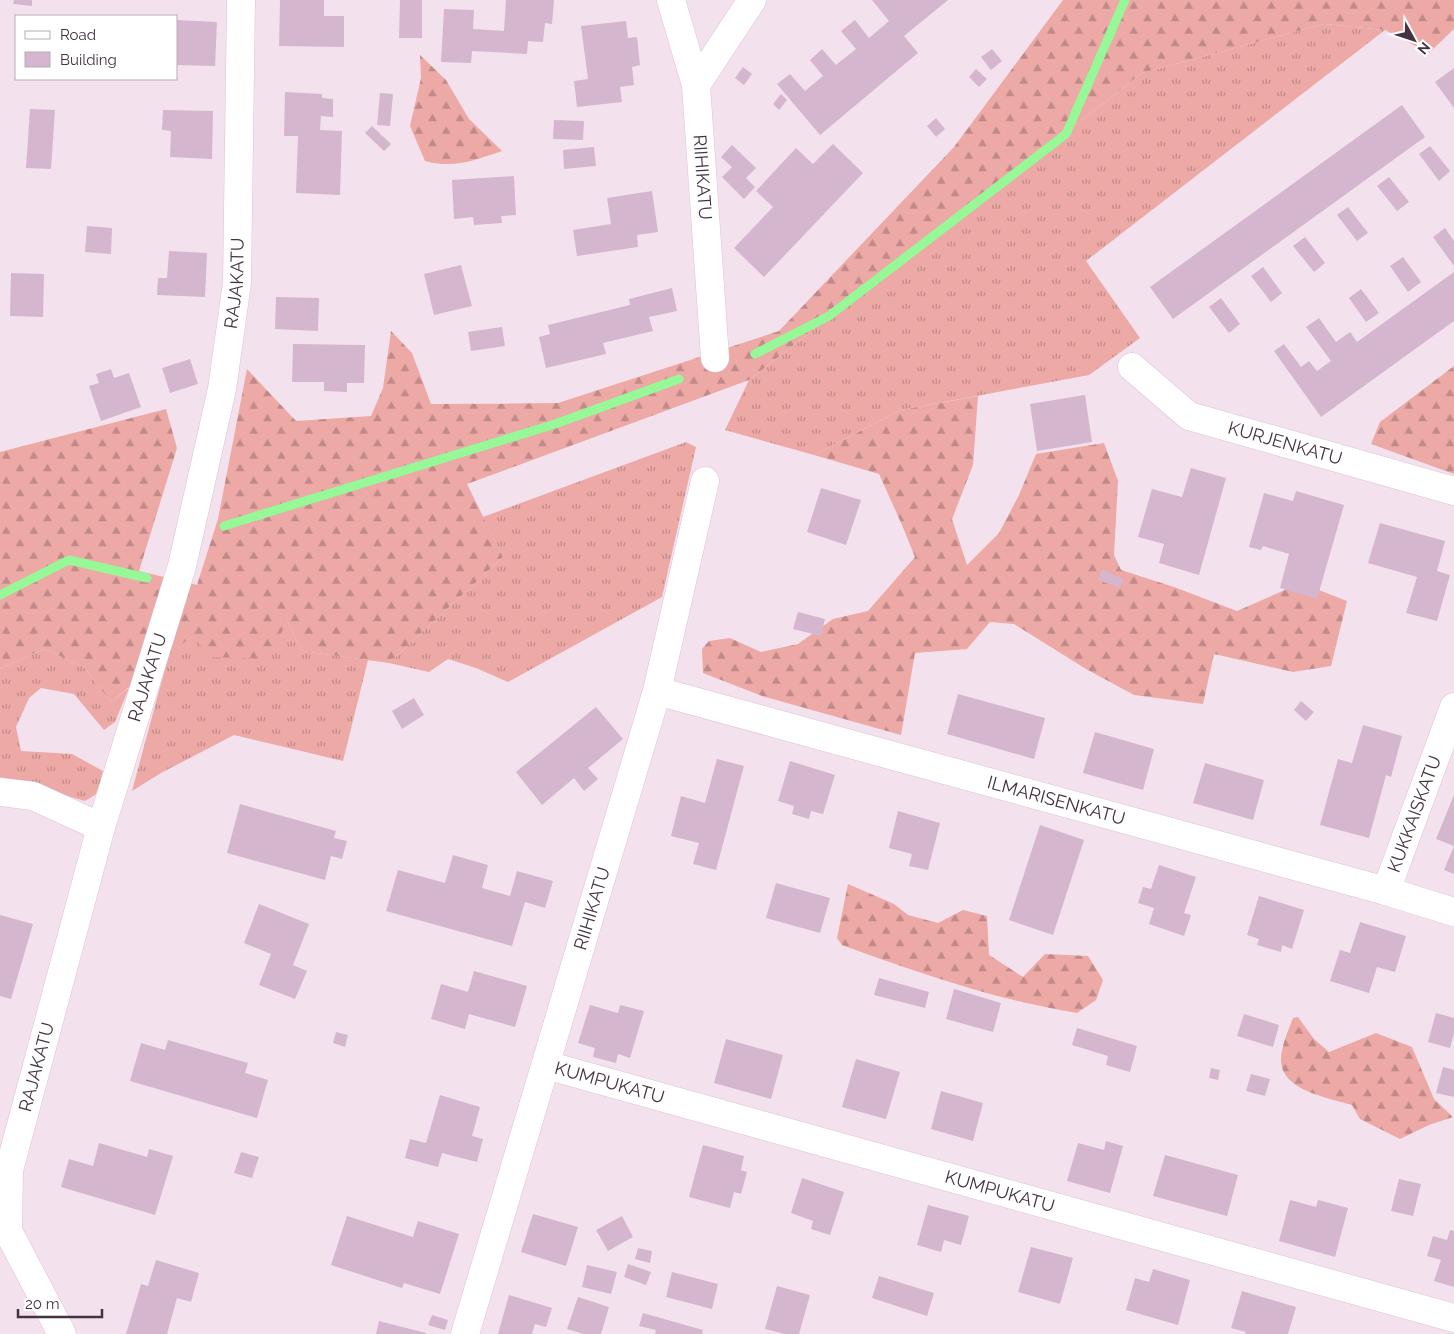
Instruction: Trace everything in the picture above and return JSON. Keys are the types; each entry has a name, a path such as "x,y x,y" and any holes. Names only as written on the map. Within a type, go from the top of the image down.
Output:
{"street":[{"name":"RAJAKATU","path":"62,1334 8,1231 9,1170 101,827 182,566 222,389 237,283 241,0"},
{"name":"RIIHIKATU","path":"672,0 696,85 715,358"},
{"path":"696,85 752,0"},
{"name":"KURJENKATU","path":"1132,367 1189,416 1454,491"},
{"name":"RIIHIKATU","path":"465,1334 657,691 704,481"},
{"name":"ILMARISENKATU","path":"657,691 1454,912"},
{"name":"KUKKAISKATU","path":"1386,892 1454,707"},
{"path":"0,792 33,796 101,827"},
{"name":"KUMPUKATU","path":"546,1065 1454,1318"}],"green space":[{"path":"1063,0 1454,0 1454,29 1429,53 1385,30 1324,24 1142,73 749,380 467,484 503,557 389,663 302,651 287,621 269,659 212,657 192,636 111,702 84,667 44,649 0,669 0,452 166,409 177,448 139,571 197,585 218,519 247,369 296,421 371,416 383,388 391,331 412,353 431,404 558,403 779,331 954,147"},
{"path":"1324,24 1385,30 1086,261 1140,338 1089,375 901,410 814,455 725,430 749,380 1142,73"},
{"path":"420,55 446,80 469,119 502,151 455,164 425,161 410,126 421,78"},
{"path":"1454,366 1454,474 1371,444 1380,422"},
{"path":"978,396 973,465 952,519 967,565 999,533 1019,495 1036,454 1104,443 1118,481 1114,555 1121,570 1174,587 1237,611 1301,583 1347,601 1331,666 1293,672 1214,654 1203,704 1134,695 1086,669 1014,624 990,622 967,649 915,653 901,735 762,696 703,673 702,649 709,641 730,638 761,652 798,644 833,619 868,611 915,557 879,474 814,455 901,410"},
{"path":"686,442 696,447 662,597 508,682 476,668 448,659 429,672 389,663 503,557 483,517"},
{"path":"287,621 302,651 368,660 343,761 234,735 161,773 132,791 169,654 192,636"},
{"path":"44,649 84,667 111,702 129,688 115,722 104,730 74,694 41,688 29,698 16,727 21,751 72,754 103,771 98,793 85,801 0,777 0,669"},
{"path":"848,884 894,904 908,915 938,923 963,910 987,916 989,955 1023,977 1045,954 1088,956 1103,980 1096,1000 1077,1013 1017,1001 958,985 842,945 837,938"},
{"path":"1298,1017 1314,1039 1329,1052 1376,1033 1412,1047 1434,1099 1453,1117 1429,1125 1400,1139 1360,1119 1352,1105 1308,1092 1298,1086 1283,1071 1281,1055 1293,1018"}],"building":[{"path":"14,0 32,0 32,6 13,4"},
{"path":"280,0 324,0 324,16 344,16 344,47 279,46"},
{"path":"400,0 422,0 422,38 399,38"},
{"path":"506,0 554,0 552,24 545,23 543,42 528,41 527,54 472,51 471,63 441,62 444,9 474,10 473,29 504,31"},
{"path":"872,0 948,0 904,36 918,53 820,135 777,84 790,74 805,91 823,76 810,60 822,49 836,65 856,49 841,31 855,20 869,38 889,21"},
{"path":"178,20 217,22 215,66 178,65"},
{"path":"626,21 628,38 637,37 640,65 632,67 634,85 620,87 622,102 577,107 574,81 588,79 581,26"},
{"path":"992,49 1002,61 991,70 981,57"},
{"path":"743,67 752,74 744,85 735,78"},
{"path":"1454,68 1454,108 1435,82"},
{"path":"976,69 987,79 979,87 969,77"},
{"path":"285,92 322,94 322,98 333,99 333,117 321,116 320,130 342,131 340,195 296,193 298,136 284,136"},
{"path":"380,93 393,94 390,126 377,125"},
{"path":"781,94 787,100 779,110 773,104"},
{"path":"1402,105 1425,137 1173,319 1150,287"},
{"path":"30,109 55,110 51,169 26,168"},
{"path":"163,110 213,111 212,159 170,157 171,131 162,130"},
{"path":"936,118 945,129 936,137 927,126"},
{"path":"554,120 584,121 583,140 553,139"},
{"path":"372,126 391,144 384,151 365,133"},
{"path":"833,144 863,173 764,277 734,248 773,207 756,191 796,148 813,164"},
{"path":"732,145 756,168 746,178 755,187 744,199 722,177 732,167 721,157"},
{"path":"1430,146 1450,171 1439,181 1419,154"},
{"path":"594,147 596,166 564,169 563,150"},
{"path":"514,176 516,215 501,216 502,223 474,225 473,217 454,219 452,180"},
{"path":"1389,177 1409,202 1397,211 1377,186"},
{"path":"652,191 658,232 637,235 638,247 577,256 573,230 611,224 607,198"},
{"path":"1348,207 1368,233 1357,241 1337,215"},
{"path":"87,226 112,228 111,254 85,252"},
{"path":"1445,228 1454,241 1454,266 1433,237"},
{"path":"1305,237 1325,263 1314,272 1293,246"},
{"path":"169,251 207,253 205,297 157,295 158,278 167,278"},
{"path":"1403,257 1421,282 1408,292 1390,266"},
{"path":"461,265 472,306 434,315 424,274"},
{"path":"1263,267 1282,293 1271,302 1251,276"},
{"path":"1454,272 1454,321 1321,417 1274,351 1284,344 1301,367 1309,361 1317,371 1331,361 1306,327 1319,318 1336,342 1350,332 1357,342"},
{"path":"11,273 44,274 43,317 10,316"},
{"path":"672,288 677,311 649,317 653,331 603,343 606,354 546,368 539,337 550,334 548,325 630,305 629,299"},
{"path":"1361,289 1379,313 1366,322 1349,298"},
{"path":"276,297 319,298 318,331 275,329"},
{"path":"1221,298 1240,324 1229,333 1209,307"},
{"path":"502,327 505,346 471,351 468,332"},
{"path":"293,344 365,345 364,383 347,383 347,392 324,391 324,382 292,382"},
{"path":"190,359 198,384 170,393 162,368"},
{"path":"111,369 114,378 129,373 141,407 101,421 89,386 99,383 96,374"},
{"path":"1085,395 1092,442 1037,451 1030,404"},
{"path":"1191,468 1226,478 1199,575 1159,563 1164,544 1138,537 1152,489 1182,497"},
{"path":"821,488 861,500 846,545 807,532"},
{"path":"1296,491 1344,505 1317,599 1280,588 1289,554 1263,546 1261,550 1249,547 1264,493 1293,501"},
{"path":"1380,523 1445,541 1437,571 1450,575 1437,621 1406,613 1417,577 1368,563"},
{"path":"1102,570 1124,579 1120,588 1098,580"},
{"path":"798,612 825,619 821,636 793,629"},
{"path":"958,694 1045,718 1034,759 947,734"},
{"path":"414,698 424,715 402,729 392,711"},
{"path":"1301,701 1314,712 1306,721 1294,710"},
{"path":"596,707 623,739 588,768 598,779 584,791 574,778 542,805 516,772"},
{"path":"1363,725 1402,736 1391,777 1386,775 1369,838 1320,825 1338,759 1352,763"},
{"path":"1095,732 1154,749 1143,790 1083,773"},
{"path":"717,759 744,766 716,870 693,864 699,843 671,836 681,796 705,803"},
{"path":"790,761 835,775 823,814 811,811 809,819 792,814 794,806 778,801"},
{"path":"1205,763 1264,780 1253,820 1193,803"},
{"path":"1454,795 1454,846 1436,839"},
{"path":"240,804 336,831 334,838 347,841 342,859 331,856 325,880 227,853"},
{"path":"898,811 940,823 928,870 909,866 912,854 889,848"},
{"path":"1040,825 1084,840 1053,935 1009,920"},
{"path":"1454,846 1454,874 1444,870"},
{"path":"453,855 488,865 482,888 510,896 517,871 553,881 545,908 525,902 512,946 386,911 398,870 445,883"},
{"path":"1159,865 1196,877 1184,913 1191,915 1184,936 1149,924 1154,908 1138,903 1143,887 1151,889"},
{"path":"776,883 830,898 820,933 766,918"},
{"path":"1259,896 1304,910 1292,949 1282,945 1281,952 1257,945 1259,939 1247,935"},
{"path":"259,904 309,924 293,965 307,971 295,999 259,985 271,954 244,943"},
{"path":"0,915 33,924 11,999 0,996"},
{"path":"1360,922 1406,936 1395,972 1377,967 1369,993 1330,981 1340,950 1350,953"},
{"path":"474,971 527,986 515,1027 469,1014 465,1029 431,1019 441,984 468,992"},
{"path":"879,978 929,992 925,1008 874,995"},
{"path":"954,989 1001,1003 993,1032 946,1019"},
{"path":"590,1005 618,1013 620,1005 644,1011 630,1058 618,1054 616,1063 593,1057 595,1048 578,1043"},
{"path":"1436,1013 1454,1018 1454,1033 1450,1048 1428,1042"},
{"path":"1244,1014 1279,1025 1273,1047 1237,1036"},
{"path":"1077,1028 1137,1046 1130,1072 1106,1065 1108,1056 1072,1045"},
{"path":"336,1032 348,1035 345,1047 333,1043"},
{"path":"726,1039 783,1055 771,1099 714,1083"},
{"path":"168,1040 248,1063 245,1073 268,1080 257,1118 130,1081 141,1043 165,1050"},
{"path":"856,1059 900,1072 886,1119 842,1107"},
{"path":"1443,1067 1454,1070 1454,1097 1436,1093"},
{"path":"1211,1068 1220,1070 1218,1080 1209,1078"},
{"path":"1251,1074 1270,1079 1265,1096 1246,1091"},
{"path":"941,1091 983,1103 973,1141 931,1129"},
{"path":"440,1095 480,1107 472,1136 483,1139 477,1162 442,1153 438,1167 405,1158 410,1139 426,1143"},
{"path":"1106,1141 1123,1146 1110,1193 1067,1181 1078,1143 1104,1150"},
{"path":"99,1143 147,1157 149,1149 173,1156 155,1215 61,1187 69,1159 93,1166"},
{"path":"703,1145 744,1156 741,1170 747,1172 741,1194 734,1192 730,1208 689,1197"},
{"path":"241,1152 259,1157 252,1178 234,1173"},
{"path":"1165,1155 1238,1175 1227,1216 1153,1196"},
{"path":"802,1178 844,1192 830,1235 811,1229 813,1221 791,1213"},
{"path":"1399,1179 1421,1184 1413,1216 1391,1211"},
{"path":"1290,1200 1316,1207 1318,1200 1348,1208 1335,1257 1279,1241"},
{"path":"928,1205 969,1216 961,1245 944,1240 941,1252 917,1245"},
{"path":"533,1214 578,1227 566,1266 521,1252"},
{"path":"347,1216 413,1237 418,1221 459,1234 440,1294 404,1283 402,1288 331,1265"},
{"path":"622,1216 633,1237 608,1251 596,1230"},
{"path":"1450,1230 1454,1231 1454,1287 1434,1281 1441,1260 1427,1256 1433,1236 1447,1240"},
{"path":"1031,1247 1073,1258 1060,1304 1018,1292"},
{"path":"638,1248 652,1251 650,1263 635,1259"},
{"path":"156,1260 199,1273 191,1302 177,1298 167,1334 126,1334 141,1284 148,1286"},
{"path":"628,1264 651,1272 646,1285 624,1277"},
{"path":"587,1265 617,1272 611,1294 582,1287"},
{"path":"1153,1269 1190,1280 1178,1325 1126,1310 1135,1278 1149,1282"},
{"path":"672,1272 718,1284 712,1309 666,1297"},
{"path":"879,1276 934,1293 927,1316 872,1298"},
{"path":"777,1286 810,1295 799,1334 785,1334 765,1329"},
{"path":"1242,1291 1296,1307 1288,1334 1245,1334 1246,1332 1231,1328"},
{"path":"509,1295 552,1308 546,1327 535,1324 532,1334 498,1334"},
{"path":"578,1297 609,1307 601,1334 584,1334 567,1329"},
{"path":"643,1313 703,1330 702,1334 655,1334 656,1330 639,1326"},
{"path":"432,1315 448,1320 445,1330 428,1325"},
{"path":"379,1321 426,1333 426,1334 376,1334"}],"waterway":[{"path":"755,354 829,316 1066,134 1125,0"},
{"path":"224,526 555,424 679,379"},
{"path":"0,595 69,560 147,578"}]}
